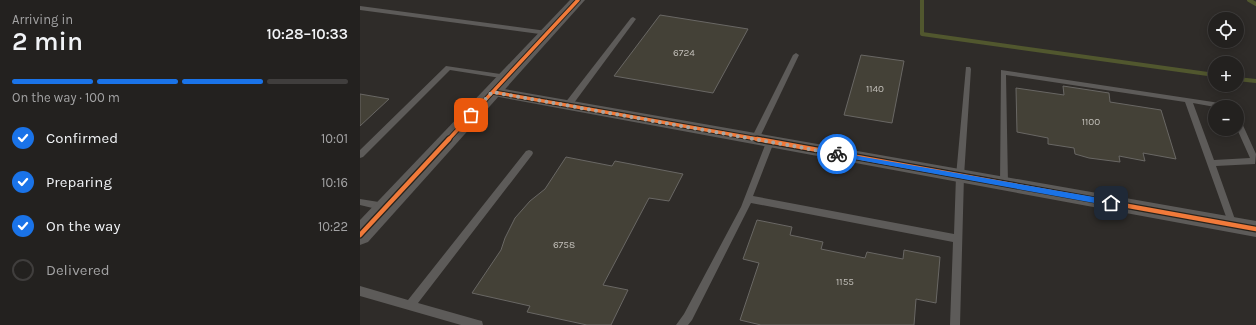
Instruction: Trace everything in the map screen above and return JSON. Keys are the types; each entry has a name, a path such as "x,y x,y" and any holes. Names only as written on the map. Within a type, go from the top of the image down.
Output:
{"street":[{"path":"360,235 578,0"},
{"path":"492,92 1256,229"}],"lane":[{"path":"360,8 547,33"},
{"path":"568,105 633,19"},
{"path":"682,325 688,317 748,199 763,140 796,55"},
{"path":"360,155 448,68 507,76"},
{"path":"955,325 960,176 968,69"},
{"path":"1004,184 1003,72 1208,103"},
{"path":"1188,100 1233,225"},
{"path":"1210,163 1255,161 1244,136"},
{"path":"410,306 529,153"},
{"path":"748,199 958,239"},
{"path":"360,202 386,207"},
{"path":"360,291 478,325"}],"building":[{"path":"660,15 748,29 713,93 614,76"},
{"path":"861,55 904,61 892,123 844,115"},
{"path":"1063,86 1109,93 1110,102 1161,110 1176,159 1143,153 1145,161 1119,156 1120,162 1089,158 1075,154 1074,148 1048,144 1048,138 1017,132 1016,88 1064,95"},
{"path":"360,94 389,99 360,126"},
{"path":"566,157 612,166 615,161 683,174 669,201 649,198 603,285 628,290 611,325 587,325 527,312 530,306 472,293 501,250 515,218 530,201 545,189"},
{"path":"757,220 792,227 790,235 823,242 821,249 865,258 867,252 903,259 904,250 940,257 936,303 916,299 914,325 761,325 740,320 759,263 743,259"}],"waterway":[{"path":"922,0 922,34 1208,74"},
{"path":"1249,0 1256,4"},
{"path":"1244,80 1256,81"}],"cycle path":[{"path":"360,235 578,0"},
{"path":"493,92 1256,229"}],"way so far":[{"path":"471,115 492,92 837,154"}],"route":[{"path":"837,154 1111,203"}]}
